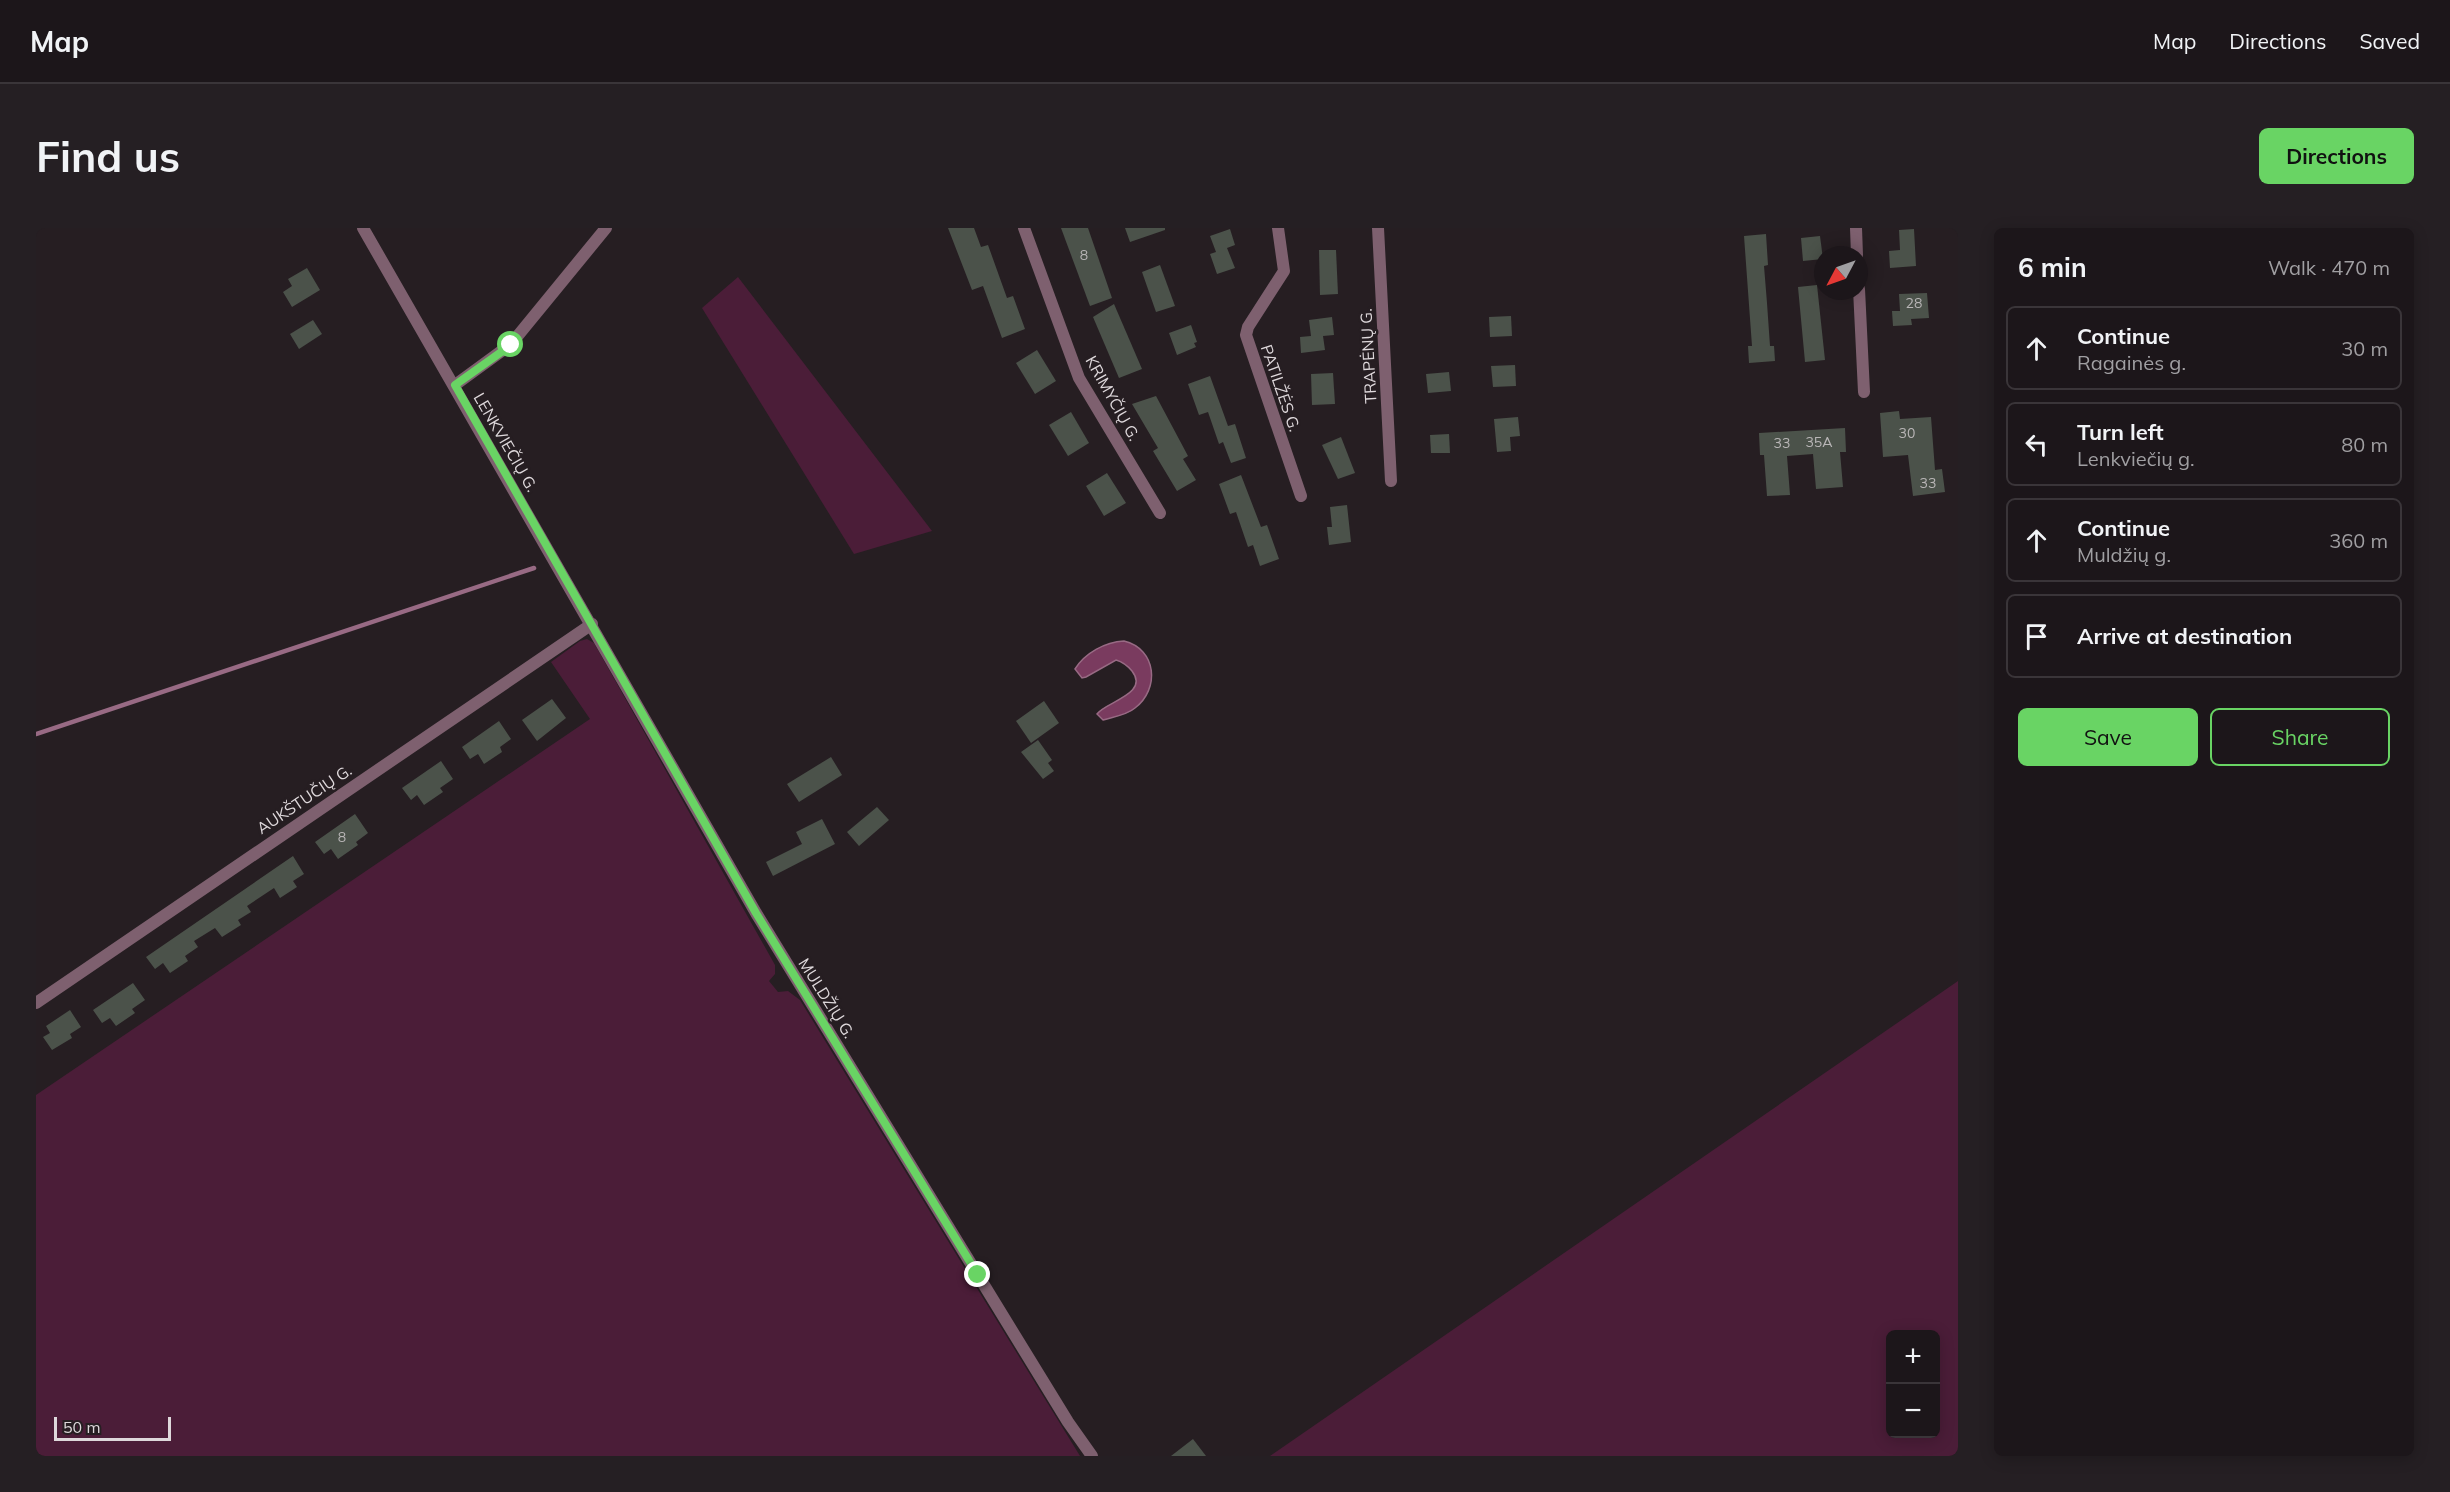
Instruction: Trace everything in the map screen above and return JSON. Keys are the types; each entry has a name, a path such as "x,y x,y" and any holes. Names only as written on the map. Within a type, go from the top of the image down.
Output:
{"street":[{"name":"LENKVIEČIŲ G.","path":"363,228 548,548"},
{"path":"455,385 511,345 606,228"},
{"name":"KRIMYČIŲ G.","path":"1024,228 1079,378 1160,513"},
{"name":"PATILŽĖS G.","path":"1278,228 1284,271 1246,335 1301,496"},
{"name":"TRAPĖNŲ G.","path":"1378,228 1391,481"},
{"path":"1856,228 1857,246"},
{"path":"1860,300 1864,392"},
{"name":"MULDŽIŲ G.","path":"548,548 780,954 1068,1422 1092,1456"},
{"name":"AUKŠTUČIŲ G.","path":"36,1003 592,624"}],"shaded area":[{"path":"738,277 932,531 854,554 702,308"},
{"path":"587,639 594,643 775,965 775,974 769,981 778,992 788,991 800,1000 1080,1456 36,1456 36,1095 590,719 551,662 580,641"},
{"path":"1124,641 1135,645 1143,652 1149,661 1151,681 1143,700 1135,708 1103,720 1097,714 1131,692 1135,686 1136,679 1132,671 1125,664 1116,660 1082,678 1075,669 1096,649"},
{"path":"1958,981 1958,1456 1270,1456"}],"building":[{"path":"948,228 974,228 981,247 988,245 1007,298 1013,296 1025,329 1002,338 983,286 972,290"},
{"path":"1061,228 1088,228 1112,298 1090,306"},
{"path":"1125,228 1165,228 1165,230 1130,242"},
{"path":"1230,229 1235,245 1227,248 1235,268 1217,274 1210,254 1216,252 1210,236"},
{"path":"1914,229 1916,266 1890,268 1889,251 1900,250 1899,230"},
{"path":"1766,234 1768,265 1764,266 1770,346 1774,346 1775,361 1749,363 1748,346 1752,346 1744,236"},
{"path":"1820,236 1821,246 1814,246 1814,260 1803,261 1801,238"},
{"path":"1319,250 1336,250 1338,294 1320,295"},
{"path":"1160,265 1175,306 1156,312 1142,272"},
{"path":"307,268 320,290 292,307 283,292 292,286 288,279"},
{"path":"1814,285 1814,300 1819,300 1825,360 1805,362 1798,287"},
{"path":"1927,293 1929,318 1911,319 1912,325 1893,326 1892,311 1900,311 1899,294"},
{"path":"1114,304 1142,369 1119,378 1093,317"},
{"path":"1511,316 1512,336 1490,337 1489,317"},
{"path":"1332,317 1334,335 1323,336 1325,350 1301,353 1300,337 1311,336 1309,320"},
{"path":"313,320 322,334 299,349 290,334"},
{"path":"1191,325 1197,342 1194,343 1196,347 1177,355 1169,333"},
{"path":"1037,350 1056,381 1035,394 1016,363"},
{"path":"1515,365 1516,386 1493,387 1491,366"},
{"path":"1449,372 1451,391 1428,393 1426,374"},
{"path":"1333,373 1335,404 1312,405 1311,374"},
{"path":"1210,376 1228,426 1235,424 1246,458 1231,463 1223,442 1219,444 1208,412 1199,415 1188,384"},
{"path":"1156,396 1188,456 1183,459 1196,480 1177,491 1153,451 1158,448 1132,404"},
{"path":"1899,411 1900,419 1931,417 1935,470 1942,469 1945,492 1913,496 1908,455 1883,457 1880,413"},
{"path":"1071,412 1089,443 1068,456 1049,425"},
{"path":"1518,417 1520,436 1510,437 1511,451 1497,452 1494,419"},
{"path":"1845,428 1846,452 1840,452 1843,487 1816,489 1813,454 1787,456 1790,495 1767,496 1764,455 1760,455 1759,433"},
{"path":"1449,434 1450,453 1431,453 1430,435"},
{"path":"1341,437 1355,473 1338,479 1322,445"},
{"path":"1107,473 1126,503 1104,516 1086,486"},
{"path":"1241,475 1261,527 1267,525 1279,559 1260,566 1253,545 1248,547 1236,512 1230,514 1219,484"},
{"path":"1347,505 1351,542 1329,545 1327,527 1332,527 1330,507"},
{"path":"552,699 566,718 537,741 522,720"},
{"path":"1044,701 1059,723 1031,743 1016,721"},
{"path":"499,721 511,739 500,747 502,752 484,764 478,754 470,759 462,747"},
{"path":"1038,740 1052,760 1048,763 1054,771 1043,779 1021,752"},
{"path":"831,757 842,775 799,802 787,784"},
{"path":"441,761 453,779 440,788 443,792 424,805 417,795 411,800 402,788"},
{"path":"877,807 889,820 859,846 847,832"},
{"path":"355,814 368,833 356,842 358,845 338,859 331,849 324,854 315,842"},
{"path":"822,819 835,844 773,876 766,862 802,844 796,832"},
{"path":"293,856 304,874 293,881 297,887 280,898 274,888 247,906 251,912 238,920 241,925 222,937 215,928 194,941 198,947 185,956 188,961 170,973 163,963 155,969 146,957"},
{"path":"133,983 145,1000 132,1009 135,1013 116,1026 110,1018 102,1023 93,1010"},
{"path":"70,1010 81,1027 70,1034 72,1038 52,1050 43,1037 50,1033 46,1026"},
{"path":"1193,1439 1206,1456 1171,1456"}],"waterway":[{"path":"36,734 534,568"}],"route":[{"path":"511,345 455,385 756,913 978,1275"}]}
